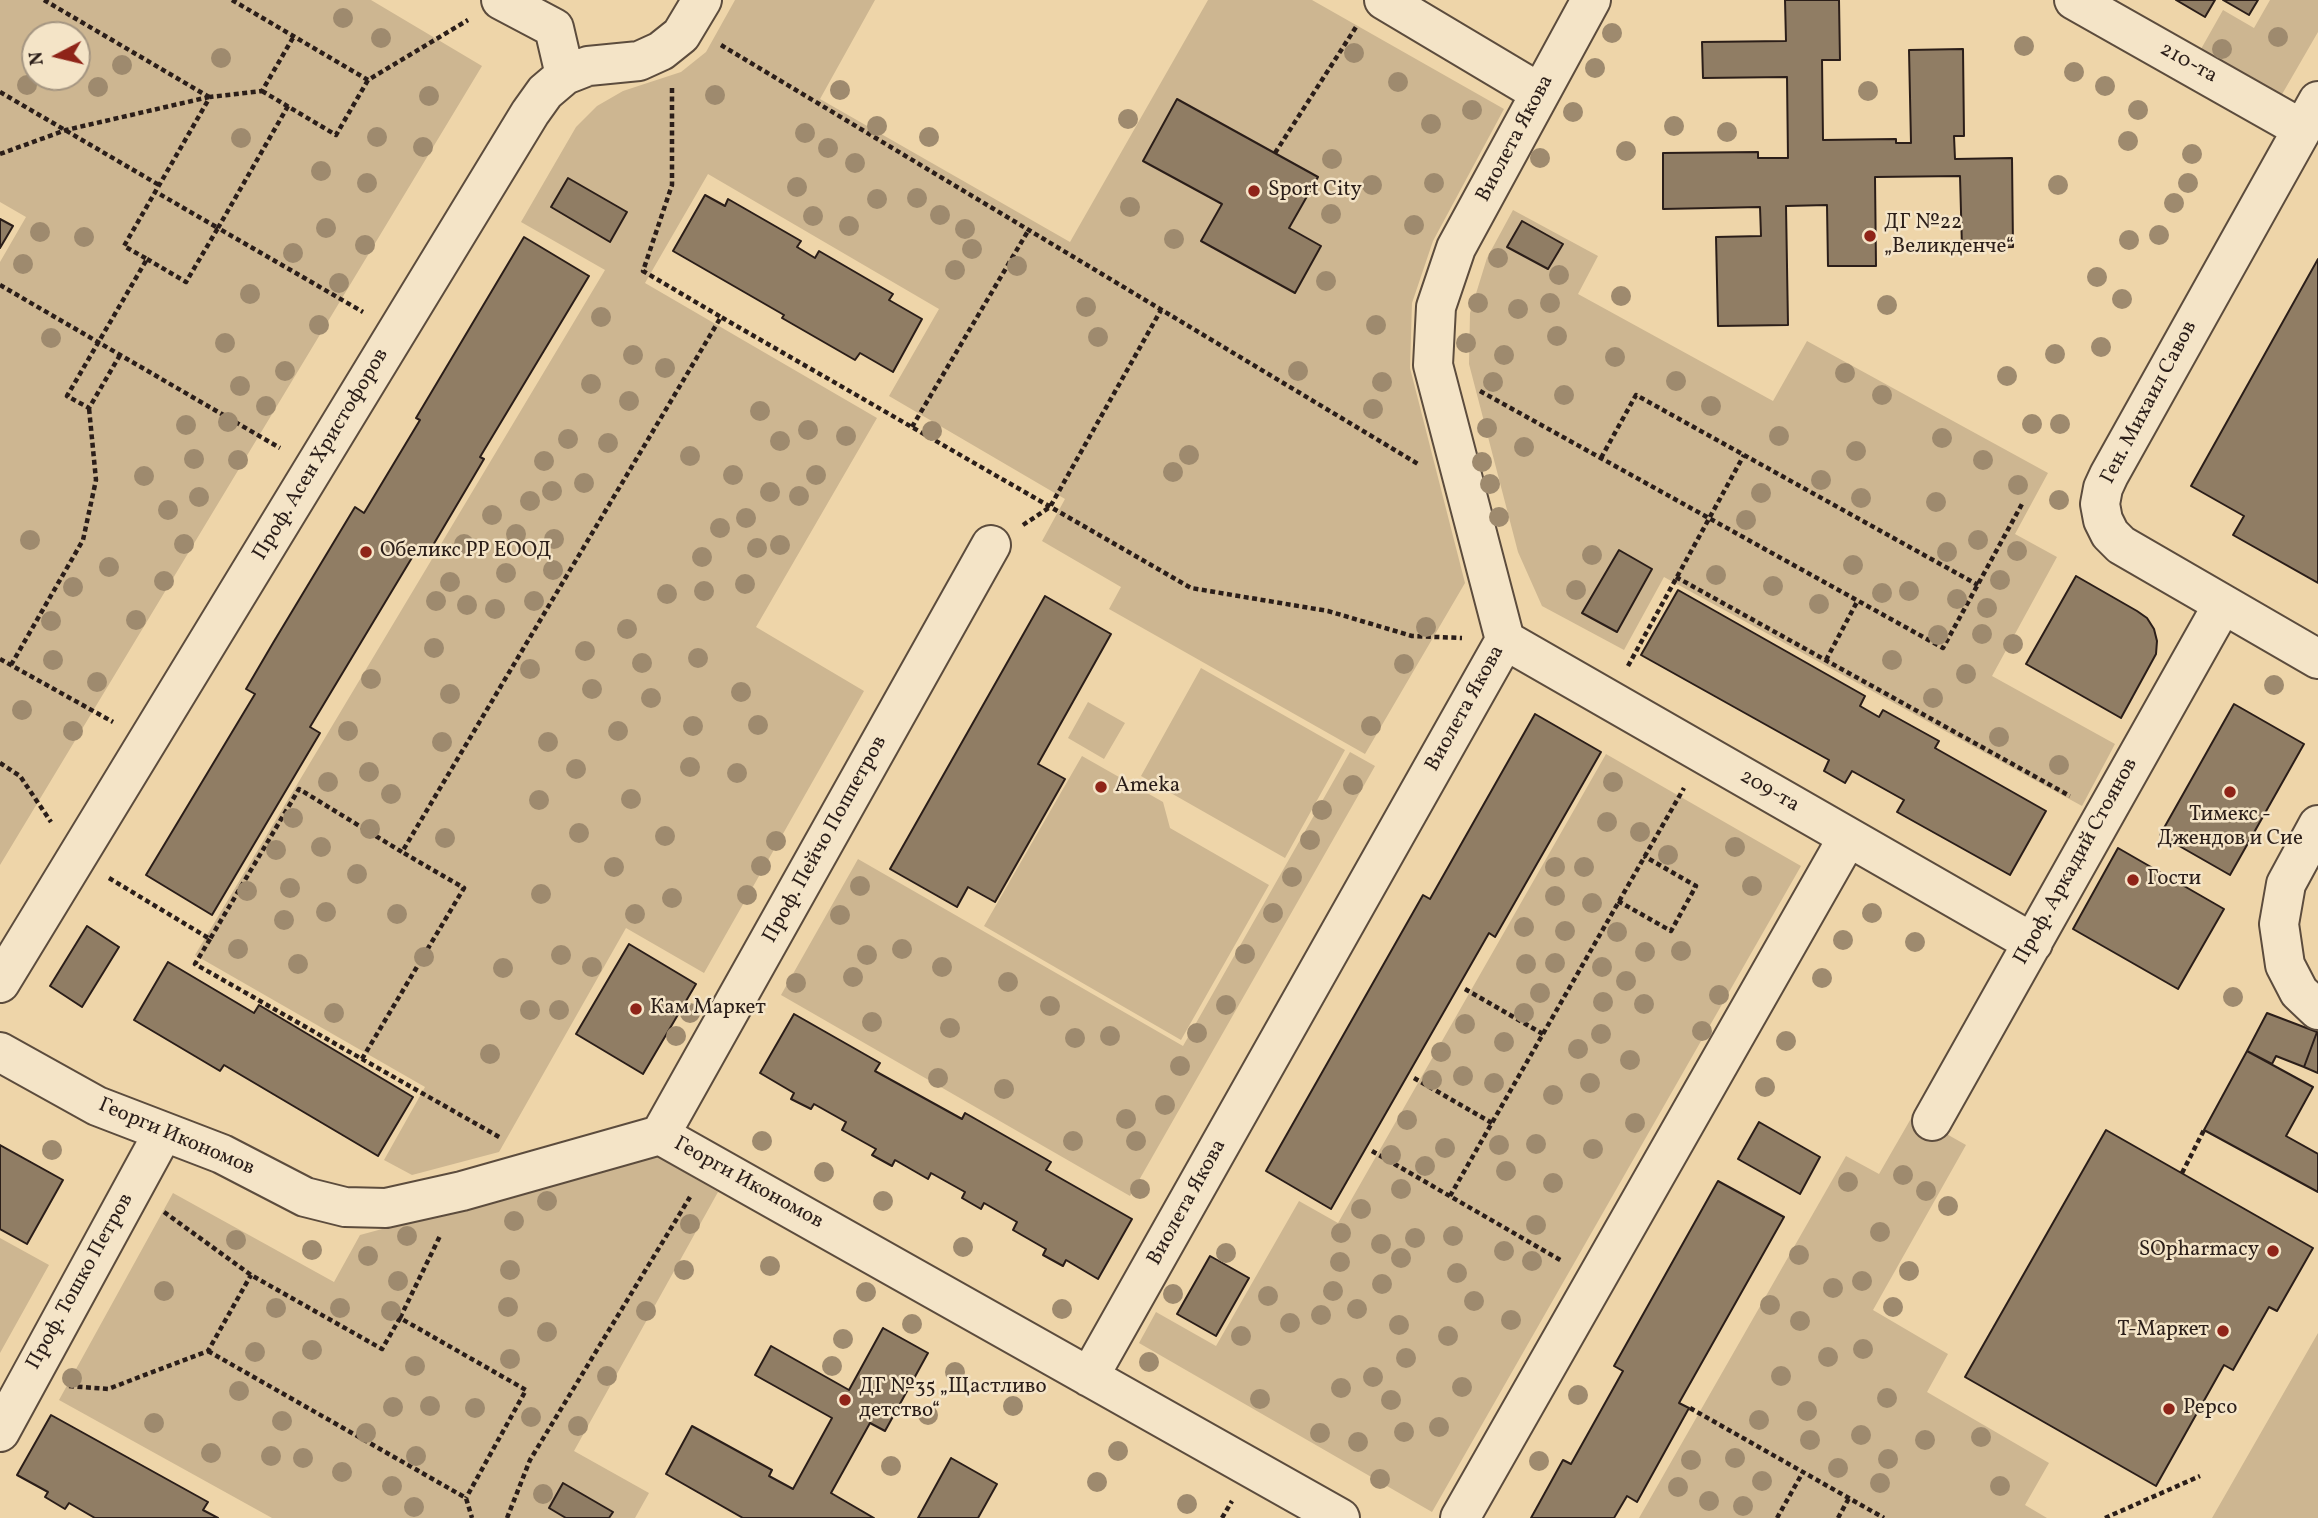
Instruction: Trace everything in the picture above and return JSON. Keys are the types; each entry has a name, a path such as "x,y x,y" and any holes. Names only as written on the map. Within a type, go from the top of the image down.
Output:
{"street":[{"path":"502,0 554,29 565,75"},
{"name":"Виолета Якова","path":"1090,1377 1505,640 1433,365 1436,307 1457,248 1591,0"},
{"name":"210-та","path":"2074,0 2310,115"},
{"name":"Проф. Асен Христофоров","path":"0,983 545,92 565,75 588,66 639,61 661,51 681,35 698,7"},
{"path":"1372,11 1540,93"},
{"name":"Ген. Михаил Савов","path":"2310,115 2109,475 2102,496 2103,520 2110,534 2121,545 2318,659"},
{"name":"Проф. Пейчо Поппетров","path":"660,1135 991,545"},
{"name":"Проф. Аркадий Стоянов","path":"1932,1121 2223,604"},
{"name":"209-та","path":"1505,640 2032,943"},
{"path":"1460,1518 1848,837"},
{"path":"2314,841 2286,884 2279,924 2285,965 2299,992 2318,1010"},
{"name":"Георги Икономов","path":"0,1052 97,1106 222,1154 305,1197 345,1207 386,1208 462,1191 660,1135 1339,1518"},
{"name":"Проф. Тошко Петров","path":"0,1432 163,1133"}],"path":[{"path":"44,0 210,97"},
{"path":"232,0 368,80"},
{"path":"0,153 66,130 210,97 262,91 336,135 368,80 502,0"},
{"path":"698,7 723,46 1416,465 1456,455"},
{"path":"1275,153 1372,11"},
{"path":"262,91 293,36"},
{"path":"661,51 674,92 671,185 643,271 1191,588 1328,611 1412,636 1505,640"},
{"path":"0,92 159,185"},
{"path":"210,97 124,246 186,282 288,106"},
{"path":"156,192 397,332"},
{"path":"912,427 1028,231"},
{"path":"89,408 68,396 147,259"},
{"path":"0,285 314,468"},
{"path":"991,545 1050,507 1161,310"},
{"path":"402,852 721,317"},
{"path":"11,665 83,540 96,480 89,408 120,355"},
{"path":"1433,365 1943,648 2022,504"},
{"path":"1601,458 1636,395 1978,585"},
{"path":"1609,700 1744,455"},
{"path":"1676,577 2103,814"},
{"path":"1826,660 1858,600"},
{"path":"0,659 147,741"},
{"path":"1450,1196 1703,754"},
{"path":"0,763 20,776 76,858 210,939"},
{"path":"362,1059 464,888 299,789 195,964 362,1059 551,1166"},
{"path":"1618,901 1671,931 1696,886 1644,856"},
{"path":"1465,989 1543,1034"},
{"path":"1414,1078 1492,1123"},
{"path":"2182,1173 2204,1130"},
{"path":"1372,1151 1595,1280"},
{"path":"507,1518 530,1460 710,1163"},
{"path":"132,1189 251,1275 382,1349 462,1191"},
{"path":"26,1383 108,1389 208,1351 251,1275"},
{"path":"400,1318 526,1390 466,1498 471,1518"},
{"path":"208,1351 466,1498"},
{"path":"1690,1408 1884,1518"},
{"path":"1777,1518 1803,1472"},
{"path":"2105,1518 2200,1476"},
{"path":"1838,1518 1849,1498"}],"shaded area":[{"path":"0,0 371,0 482,66 0,865 0,262 26,217 0,202"},
{"path":"735,0 875,0 820,99 1070,242 1208,0 1312,0 1504,109 1433,241 1412,303 1410,368 1465,583 1365,754 1109,609 1121,587 1042,541 1065,499 889,396 939,309 708,174 645,283 877,418 756,627 864,691 704,973 626,928 499,1152 412,1175 384,1160 425,1087 195,955 605,270 521,222 576,127 597,106 623,91 681,72 706,52"},
{"path":"2270,0 2318,0 2318,32 2281,96 2201,49 2223,10 2254,28"},
{"path":"1513,210 1598,256 1578,294 1773,401 1807,341 2048,473 2015,534 2057,557 1992,676 2115,744 2082,806 1664,577 1624,650 1542,606 1518,552 1469,364 1470,313 1487,258"},
{"path":"1201,668 1345,750 1285,858 1141,776"},
{"path":"1088,702 1125,723 1104,759 1068,738"},
{"path":"1350,752 1375,766 1130,1196 781,995 858,859 1183,1046"},
{"path":"1606,754 1801,866 1432,1512 1139,1343 1156,1312 1216,1346 1299,1201 1338,1223"},
{"path":"1082,756 1163,802 1170,828 1269,885 1181,1040 984,926"},
{"path":"1913,1115 1966,1145 1873,1310 1948,1354 1927,1392 2049,1463 2025,1505 2047,1518 1639,1518 1846,1156 1879,1174"},
{"path":"655,1155 718,1192 574,1451 649,1493 635,1518 272,1518 59,1400 173,1193 334,1282 360,1235"},
{"path":"0,1238 49,1265 0,1353"},
{"path":"2318,1333 2318,1518 2212,1518"}],"building":[{"path":"1785,0 1839,0 1840,60 1822,60 1823,140 1896,139 1896,143 1911,143 1909,50 1963,49 1964,136 1954,136 1955,159 2012,158 2013,247 1962,248 1960,176 1875,177 1876,266 1828,266 1827,205 1786,206 1788,325 1718,326 1716,237 1761,236 1760,207 1663,209 1663,153 1758,152 1758,158 1788,158 1787,77 1703,78 1702,42 1786,41"},
{"path":"2176,0 2215,0 2205,17"},
{"path":"2223,0 2258,0 2249,15"},
{"name":"Sport City","path":"1177,99 1318,177 1289,228 1321,246 1295,293 1201,241 1222,204 1143,161"},
{"path":"568,178 627,212 610,242 551,207"},
{"path":"705,195 725,206 728,199 801,241 797,247 815,258 819,251 893,294 889,300 922,319 893,372 860,353 855,360 782,318 784,315 673,251"},
{"path":"0,219 13,226 0,248"},
{"path":"1522,221 1563,244 1548,269 1507,247"},
{"path":"524,237 589,276 480,457 484,459 429,552 419,546 310,727 320,733 212,915 146,875 255,694 246,689 273,643 355,507 364,513 420,420 416,418"},
{"path":"2318,259 2318,583 2233,535 2244,516 2191,486"},
{"path":"1619,550 1652,569 1617,632 1582,613"},
{"path":"2076,576 2137,611 2147,618 2154,629 2156,654 2121,718 2026,664"},
{"path":"1678,590 1865,696 1860,706 1879,717 1883,710 1939,741 1935,748 2046,811 2010,875 1897,812 1904,800 1852,771 1845,783 1824,771 1829,760 1641,655"},
{"path":"1045,596 1111,634 1038,764 1065,779 995,902 968,887 957,907 890,869"},
{"path":"2234,704 2304,744 2230,875 2160,835"},
{"path":"1535,714 1601,752 1495,937 1489,933 1331,1209 1266,1171 1423,895 1430,899"},
{"path":"2118,848 2224,909 2178,989 2073,929"},
{"path":"87,926 119,947 82,1007 50,986"},
{"path":"629,944 696,984 643,1074 576,1034"},
{"path":"168,962 254,1013 259,1005 413,1097 378,1156 224,1065 220,1071 134,1020"},
{"path":"2267,1013 2317,1032 2304,1067 2276,1056 2272,1064 2247,1051"},
{"path":"794,1014 880,1063 875,1071 962,1119 965,1113 1051,1162 1046,1170 1132,1219 1098,1279 1066,1260 1063,1266 1043,1255 1046,1249 1013,1230 1017,1222 984,1203 981,1209 962,1198 965,1192 931,1173 928,1179 895,1160 892,1166 872,1155 876,1149 842,1130 846,1122 814,1104 811,1109 791,1099 794,1093 760,1073"},
{"path":"2318,1033 2318,1073 2304,1067"},
{"path":"2247,1051 2313,1087 2286,1136 2318,1154 2318,1192 2204,1130"},
{"path":"1759,1122 1820,1157 1800,1194 1738,1159"},
{"path":"2106,1130 2313,1248 2277,1311 2269,1307 2233,1370 2224,1365 2156,1486 1965,1377"},
{"path":"0,1145 63,1180 27,1244 0,1229"},
{"path":"1718,1181 1784,1217 1679,1403 1689,1408 1637,1502 1627,1496 1614,1518 1531,1518 1563,1460 1571,1464 1623,1371 1614,1366"},
{"path":"1210,1256 1249,1278 1216,1336 1177,1314"},
{"path":"883,1328 928,1353 885,1431 870,1423 831,1493 874,1518 743,1518 666,1474 692,1426 772,1470 769,1476 793,1489 832,1418 755,1375 771,1346 849,1390"},
{"path":"51,1415 208,1502 203,1510 218,1518 95,1518 69,1503 65,1509 45,1497 48,1492 17,1475"},
{"path":"951,1458 997,1484 978,1518 918,1518"},
{"path":"563,1483 613,1512 609,1518 566,1518 549,1508"}],"place":[{"name":"Sport City","path":"1254,191"},
{"name":"ДГ №22 „Великденче“","path":"1870,236"},
{"name":"Обеликс РР ЕООД","path":"366,552"},
{"name":"Ameka","path":"1101,787"},
{"name":"Тимекс - Джендов и Сие","path":"2230,792"},
{"name":"Гости","path":"2133,880"},
{"name":"Кам Маркет","path":"636,1009"},
{"name":"SOpharmacy","path":"2273,1251"},
{"name":"Т-Маркет","path":"2223,1331"},
{"name":"ДГ №35 „Щастливо детство“","path":"845,1400"},
{"name":"Pepco","path":"2169,1409"}]}
